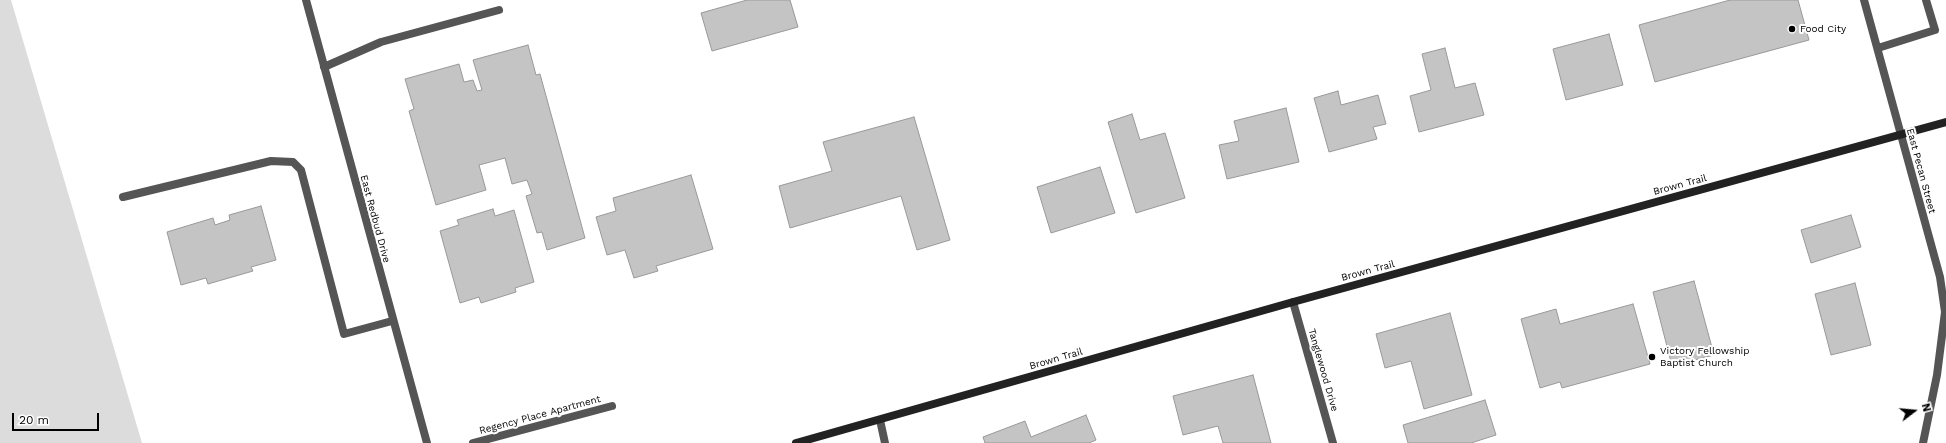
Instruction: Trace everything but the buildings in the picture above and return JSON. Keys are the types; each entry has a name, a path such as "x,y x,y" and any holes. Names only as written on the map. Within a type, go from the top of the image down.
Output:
{"main road":[{"name":"Brown Trail","path":"796,443 1293,302 1946,122"}],"street":[{"name":"East Redbud Drive","path":"306,0 392,320 427,443"},
{"name":"East Pecan Street","path":"1864,0 1940,277 1945,312 1937,375 1923,443"},
{"path":"1878,48 1935,30 1926,0"},
{"path":"324,68 381,42 499,10"},
{"path":"123,197 271,161 293,162 301,170 344,334 392,320"},
{"name":"Tanglewood Drive","path":"1293,302 1333,443"},
{"name":"Regency Place Apartment","path":"473,443 612,406"},
{"path":"880,420 886,443"}],"shaded area":[{"path":"0,0 11,0 142,443 0,443"}],"place":[{"name":"Food City","path":"1792,29"},
{"name":"Victory Fellowship Baptist Church","path":"1652,357"}]}
